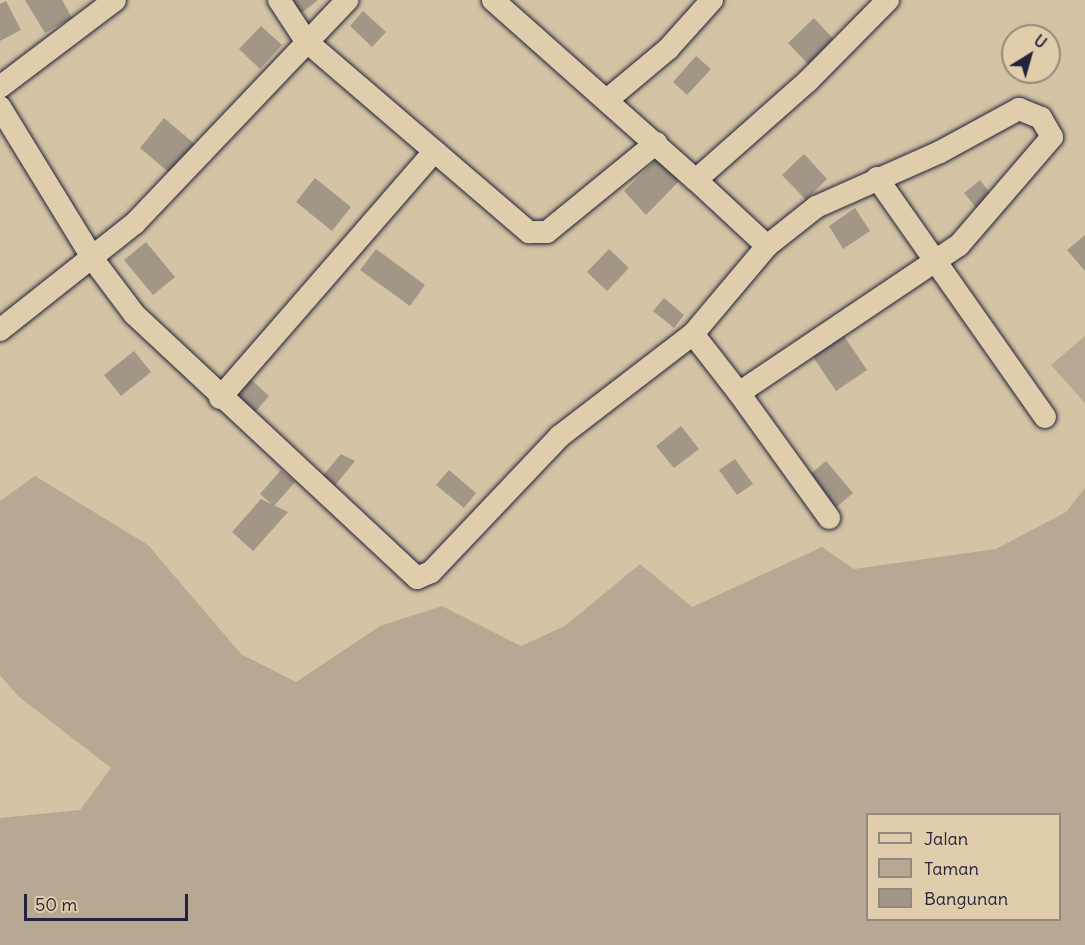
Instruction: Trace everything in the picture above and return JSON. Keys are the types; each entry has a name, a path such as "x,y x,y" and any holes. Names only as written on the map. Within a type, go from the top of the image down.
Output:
{"street":[{"path":"0,87 116,0"},
{"path":"279,0 306,41 518,226 541,235 656,143"},
{"path":"0,330 93,259 135,223 306,41 348,0"},
{"path":"493,0 656,143 767,246"},
{"path":"607,100 668,49 712,0"},
{"path":"696,180 808,81 888,0"},
{"path":"0,107 93,259 134,314 407,574 423,578 545,450 693,334 767,246 816,207 940,152 1019,109 1041,118 1052,137 999,193 979,224 934,265 739,393"},
{"path":"220,398 435,152"},
{"path":"877,178 934,265 1045,417"},
{"path":"693,334 739,393 829,518"}],"green space":[{"path":"1085,336 1085,403 1051,365"},
{"path":"35,476 148,545 241,654 296,682 380,626 442,606 521,646 565,626 640,564 692,607 822,547 854,569 996,549 1066,512 1085,488 1085,945 0,945 0,818 80,810 111,768 18,696 0,675 0,501"}],"building":[{"path":"25,0 62,0 72,18 45,33"},
{"path":"286,0 318,0 299,15"},
{"path":"6,1 21,30 0,41 0,4"},
{"path":"363,11 386,32 372,47 350,26"},
{"path":"814,18 836,42 811,67 788,43"},
{"path":"261,26 282,45 260,69 239,49"},
{"path":"696,56 711,69 687,95 673,82"},
{"path":"164,118 196,145 172,175 140,148"},
{"path":"804,154 827,179 806,200 782,175"},
{"path":"660,156 682,178 646,215 624,191"},
{"path":"315,178 351,207 332,231 296,202"},
{"path":"980,180 993,197 978,210 964,193"},
{"path":"855,208 870,231 843,249 829,226"},
{"path":"1085,235 1085,271 1067,250"},
{"path":"146,242 175,277 153,295 124,260"},
{"path":"376,249 425,285 410,306 360,270"},
{"path":"609,249 629,268 607,291 587,272"},
{"path":"664,298 684,315 674,328 653,311"},
{"path":"842,333 867,370 836,391 811,354"},
{"path":"134,351 151,372 121,396 104,375"},
{"path":"247,376 269,396 255,412 233,392"},
{"path":"681,426 699,449 674,468 656,446"},
{"path":"341,454 355,461 332,489 320,479"},
{"path":"735,459 753,484 737,495 719,470"},
{"path":"826,461 853,493 833,510 807,477"},
{"path":"281,470 295,482 274,506 260,494"},
{"path":"449,470 476,493 464,508 436,485"},
{"path":"261,499 288,512 253,551 232,532"}]}
